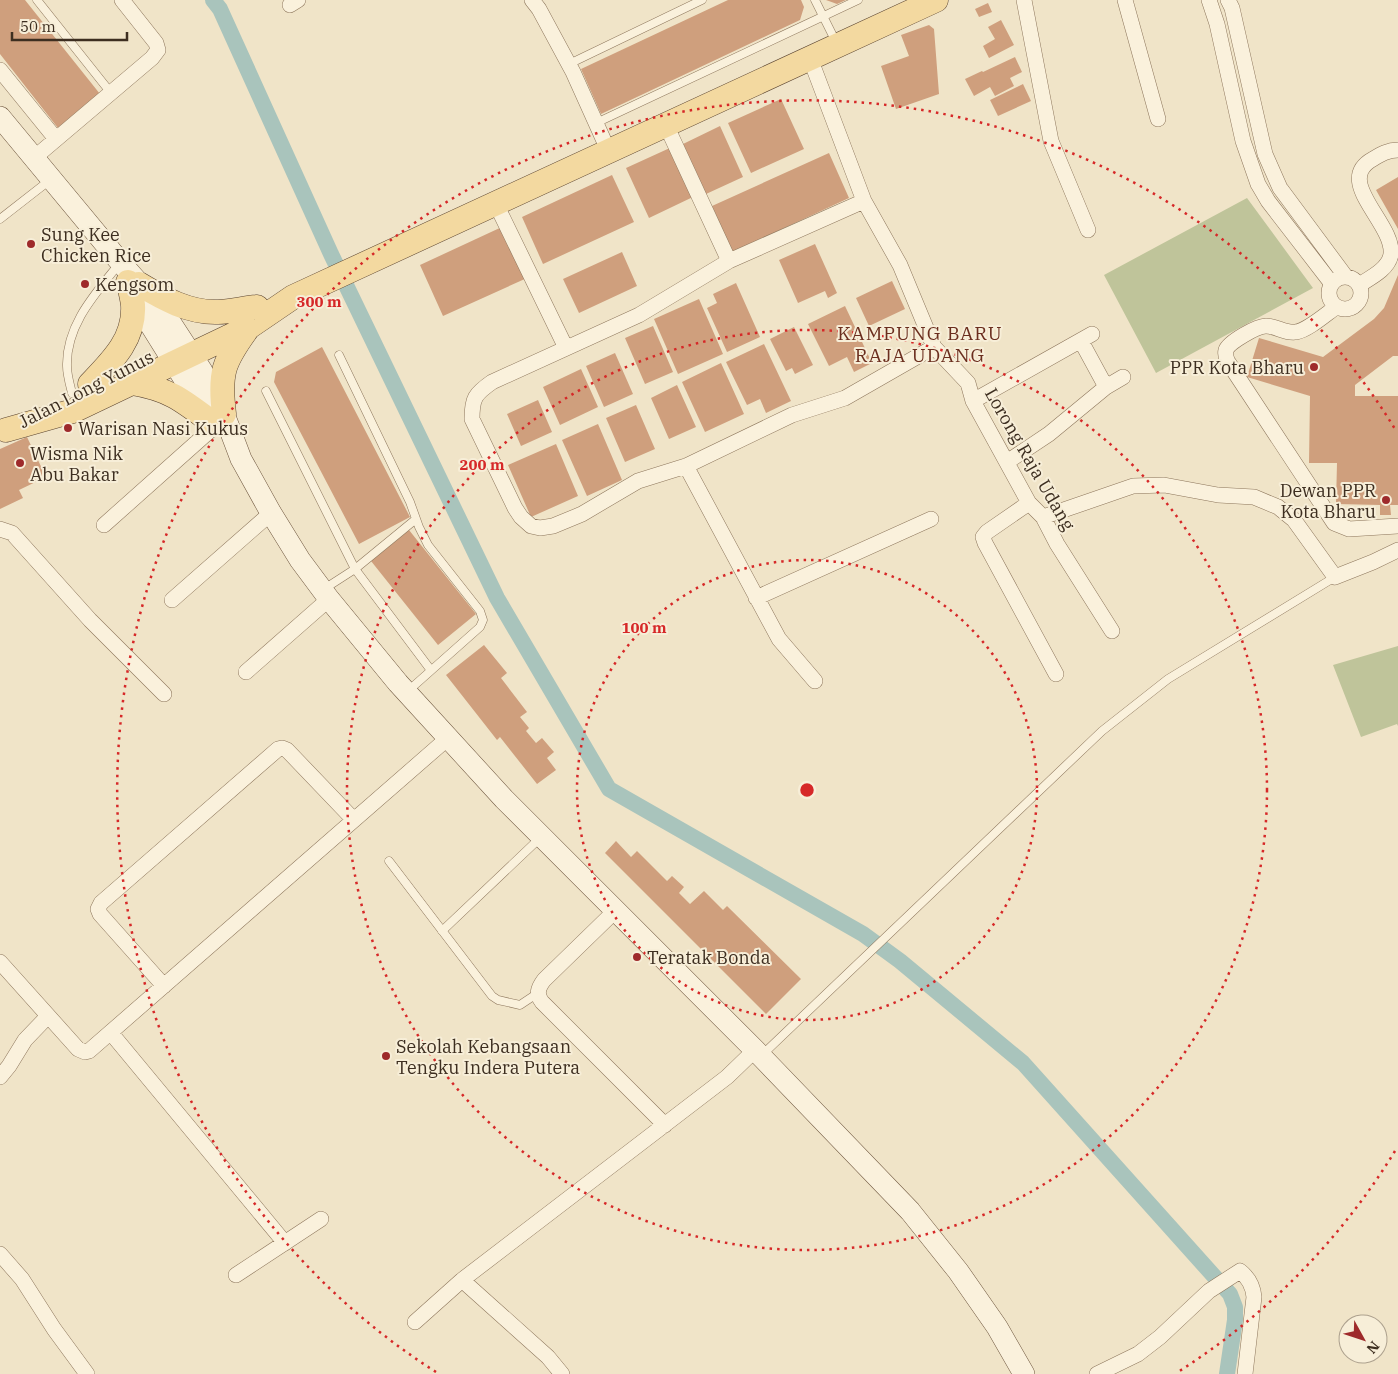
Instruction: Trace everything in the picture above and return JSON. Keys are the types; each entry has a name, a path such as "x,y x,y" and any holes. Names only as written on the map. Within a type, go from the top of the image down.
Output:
{"main road":[{"path":"179,352 293,297 936,0"},
{"path":"0,117 129,276 164,299 189,309 253,317"},
{"path":"129,276 143,313 179,352 216,421 270,513 300,560 326,594 406,692 504,799 758,1053 910,1211 963,1279 997,1328 1024,1374"},
{"path":"81,389 124,346 131,324 133,305 129,276"},
{"path":"216,421 223,371 232,351 253,317"},
{"name":"Jalan Long Yunus","path":"3,431 73,411 132,383 179,352"},
{"name":"Jalan Long Yunus","path":"3,431 81,389 179,352"},
{"path":"132,383 151,386 170,393 216,421"}],"street":[{"path":"34,158 152,58 158,50 156,43 122,0"},
{"path":"532,0 539,9 569,64 608,152"},
{"path":"1024,0 1051,141 1088,230"},
{"path":"1125,0 1158,119"},
{"path":"1209,0 1217,24 1243,141 1258,184 1268,201 1332,284"},
{"path":"1228,0 1232,8 1265,154 1272,173 1280,188 1346,277"},
{"name":"Lorong Raja Udang","path":"810,58 864,201 900,265 934,347 968,383 973,401 1029,502 1043,517 1057,544 1112,631"},
{"path":"0,70 56,139"},
{"path":"666,125 729,261"},
{"path":"1359,286 1381,271 1391,255 1387,237 1360,188 1359,174 1362,166 1368,162 1386,151 1398,150"},
{"path":"864,201 729,261 639,315 492,382 475,397 472,406 472,419 521,518 531,526 540,528 553,526 582,514 638,481 686,466 792,415 845,398 934,347"},
{"path":"496,204 566,348"},
{"path":"1340,278 1351,278 1359,286 1361,296 1355,305 1346,309 1336,307 1330,298 1329,288 1332,284 1340,278"},
{"path":"1336,307 1303,330 1295,332 1263,326 1232,343 1226,351 1228,362 1330,519 1339,526 1350,529 1398,526"},
{"path":"973,401 1087,338 1106,387"},
{"path":"1007,462 1050,434 1106,387 1123,377"},
{"path":"104,525 216,421"},
{"path":"686,466 779,639 815,681"},
{"path":"1043,517 1133,486 1164,485 1218,495 1254,497 1278,507 1294,520 1335,577 1398,550"},
{"path":"1029,502 987,532 984,537 985,543 1056,674"},
{"path":"172,600 270,513"},
{"path":"756,598 931,519"},
{"path":"0,529 12,533 90,620 164,694"},
{"path":"246,672 326,594"},
{"path":"0,962 81,1051 90,1051 448,738"},
{"path":"164,986 100,914 98,909 101,904 211,806 278,749 282,748 287,750 354,820"},
{"path":"615,911 544,980 539,987 538,993 542,1002 664,1125"},
{"path":"0,1077 9,1066 24,1040 48,1016"},
{"path":"111,1033 285,1243"},
{"path":"415,1322 462,1280 758,1053"},
{"path":"236,1275 321,1219"},
{"path":"0,1254 22,1279 54,1329 87,1374"},
{"path":"1097,1374 1138,1354 1160,1337 1209,1290 1240,1271 1250,1281 1254,1297 1245,1374"},
{"path":"462,1280 548,1357 562,1374"}],"lane":[{"path":"37,0 111,93"},
{"path":"569,64 702,0"},
{"path":"815,0 838,45"},
{"path":"596,123 858,0"},
{"path":"0,219 51,179"},
{"path":"81,389 67,368 68,349 74,328 92,298 129,276"},
{"path":"339,355 410,502 428,545 480,611 483,620 480,627 406,692"},
{"path":"266,391 355,569 430,669"},
{"path":"326,594 416,518"},
{"path":"758,1053 847,973 1102,731 1168,680 1335,577"},
{"path":"442,931 541,836"},
{"path":"389,861 492,996 498,1000 520,1005 538,993"}],"green space":[{"path":"1247,198 1313,288 1156,373 1104,275"},
{"path":"1398,646 1398,726 1397,724 1361,737 1333,665"}],"building":[{"path":"0,0 25,0 100,94 58,128 0,54"},
{"path":"728,0 801,0 804,7 800,20 601,114 581,69"},
{"path":"826,0 846,0 837,4"},
{"path":"988,3 992,12 979,17 975,9"},
{"path":"1001,20 1014,45 989,58 983,46 995,39 988,27"},
{"path":"929,25 934,29 939,94 896,109 881,66 909,56 901,35"},
{"path":"1015,57 1022,72 1010,78 1014,86 995,96 990,87 974,96 965,79"},
{"path":"1023,84 1031,101 998,116 990,100"},
{"path":"781,99 804,149 751,173 728,123"},
{"path":"720,126 743,177 706,194 683,144"},
{"path":"672,147 695,196 649,218 626,168"},
{"path":"829,153 849,198 732,252 712,206"},
{"path":"612,175 634,222 543,264 522,217"},
{"path":"1398,177 1398,229 1376,190"},
{"path":"504,226 527,278 443,316 420,265"},
{"path":"815,244 837,293 828,298 825,291 798,303 779,260"},
{"path":"622,252 637,286 579,313 563,279"},
{"name":"PPR Kota Bharu","path":"1398,275 1398,356 1393,356 1355,385 1355,396 1398,396 1398,505 1390,505 1391,515 1380,515 1380,505 1336,504 1337,463 1309,463 1310,396 1247,377 1259,338 1323,357 1374,319 1384,308"},
{"path":"892,281 905,309 869,326 856,298"},
{"path":"736,283 760,337 727,352 707,308 717,303 713,294"},
{"path":"699,299 723,354 678,374 654,319"},
{"path":"845,306 872,363 854,372 847,357 829,366 808,324"},
{"path":"653,326 673,372 645,384 625,338"},
{"path":"794,327 813,365 795,374 792,368 786,371 770,339"},
{"path":"764,344 791,401 766,413 760,399 747,405 726,362"},
{"path":"322,347 410,517 359,544 274,382 276,372"},
{"path":"615,353 633,394 604,407 586,366"},
{"path":"721,363 744,414 705,432 682,382"},
{"path":"581,369 598,407 560,425 543,387"},
{"path":"677,385 696,427 669,439 651,398"},
{"path":"538,400 552,432 521,446 507,414"},
{"path":"636,405 655,449 625,462 606,418"},
{"path":"598,424 622,480 587,496 562,440"},
{"name":"Wisma Nik Abu Bakar","path":"27,437 46,477 19,490 23,498 0,509 0,449"},
{"path":"556,444 578,496 531,517 508,465"},
{"path":"409,530 476,614 438,645 371,561"},
{"path":"484,645 507,673 501,678 527,712 520,717 529,728 526,731 536,743 542,738 554,752 547,758 556,770 537,784 500,737 497,740 446,675"},
{"path":"616,841 631,857 637,851 667,881 672,876 684,887 679,893 690,904 704,891 723,910 727,906 801,979 766,1014 605,853"}],"waterway":[{"path":"213,0 220,9 331,254 497,598 609,789 863,934 900,961 1023,1063 1230,1294 1235,1307 1235,1320 1227,1374"}],"place":[{"name":"Sung Kee Chicken Rice","path":"31,244"},
{"name":"Kengsom","path":"85,284"},
{"name":"PPR Kota Bharu","path":"1314,367"},
{"name":"Warisan Nasi Kukus","path":"68,428"},
{"name":"Wisma Nik Abu Bakar","path":"20,463"},
{"name":"Dewan PPR Kota Bharu","path":"1386,500"},
{"name":"Teratak Bonda","path":"637,957"},
{"name":"Sekolah Kebangsaan Tengku Indera Putera","path":"386,1056"}],"district":[{"name":"KAMPUNG BARU RAJA UDANG","path":"920,344"}]}
